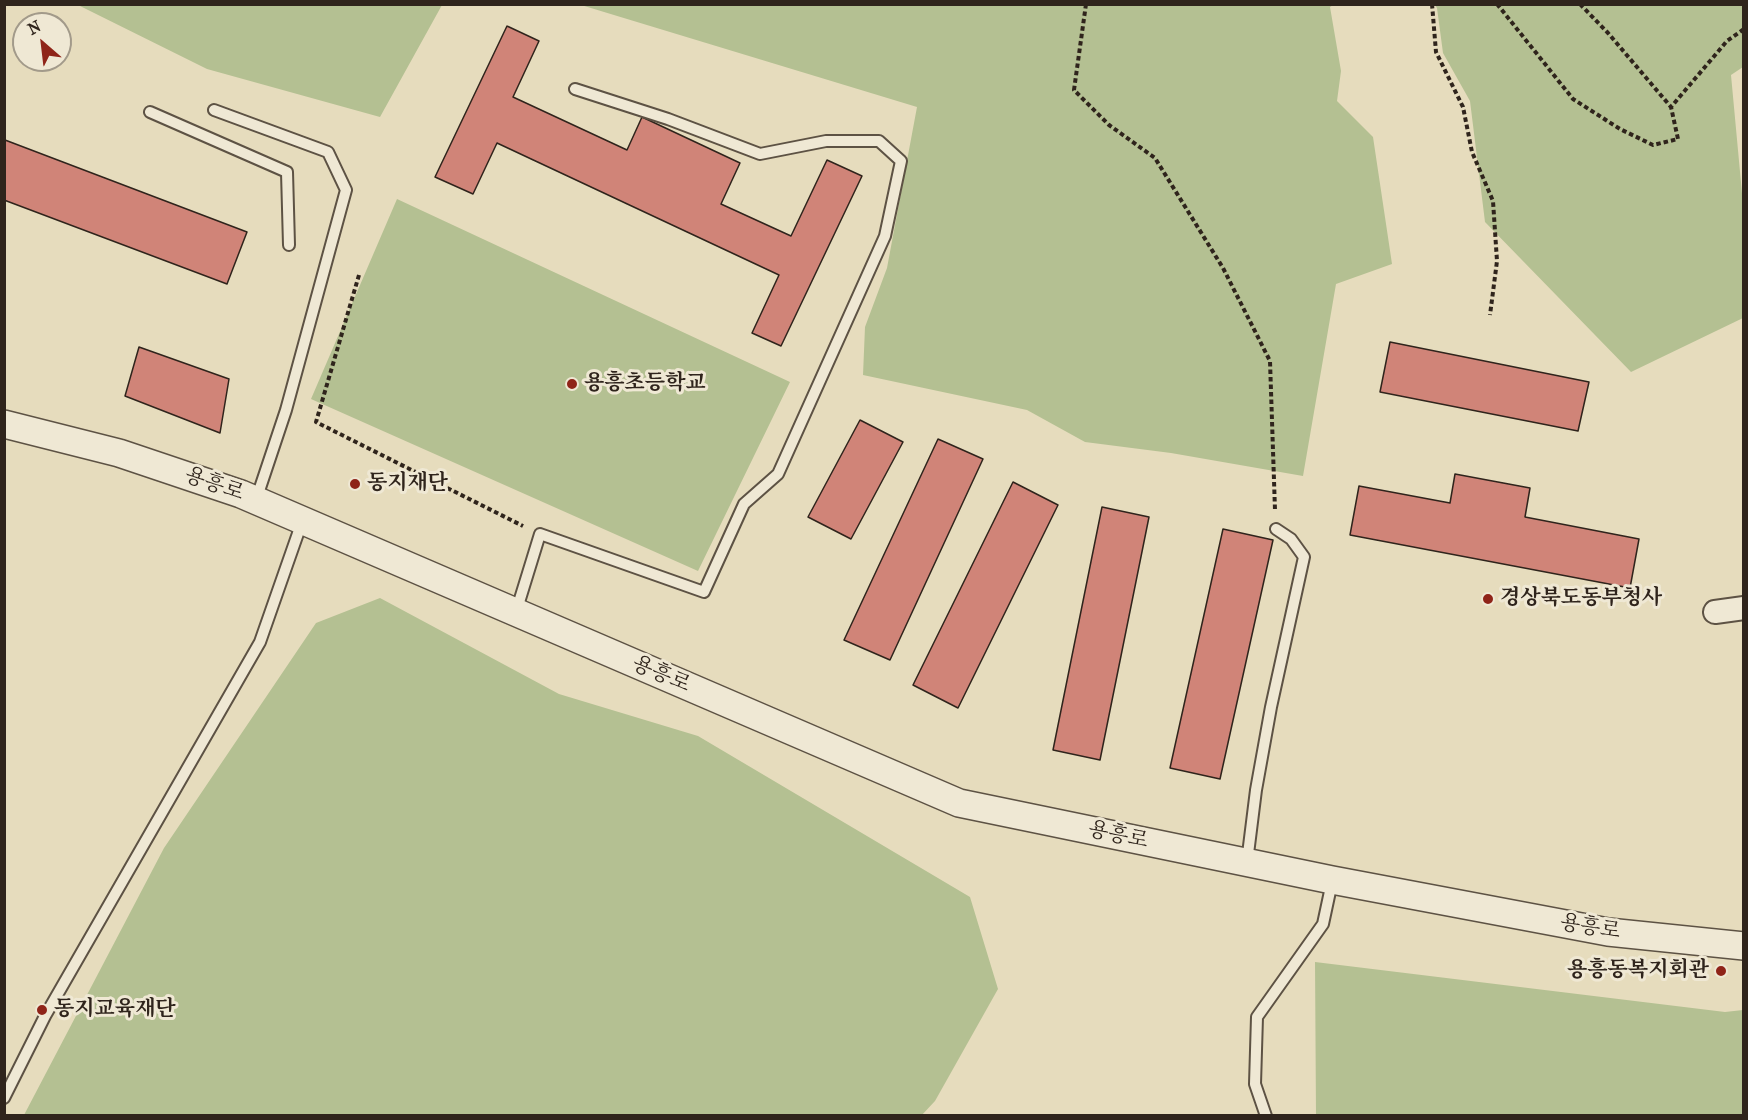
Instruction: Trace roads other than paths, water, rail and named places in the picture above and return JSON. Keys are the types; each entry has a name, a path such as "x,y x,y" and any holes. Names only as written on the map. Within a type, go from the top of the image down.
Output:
{"street":[{"name":"용흥로","path":"4,424 119,453 256,500 959,803 1246,863 1608,932 1743,946"},
{"path":"1715,612 1743,608"}],"lane":[{"path":"516,613 540,534 704,592 744,504 778,474 885,236 901,161 879,141 826,141 760,154 668,119 574,89"},
{"path":"214,110 328,152 346,190 286,411 256,500"},
{"path":"150,112 287,172 289,245"},
{"path":"4,1098 45,1016 260,642 303,521"},
{"path":"1246,863 1268,719 1304,557 1291,539 1276,529"},
{"path":"1266,1116 1255,1084 1257,1017 1323,924 1332,880"}],"place":[{"name":"용흥초등학교","path":"572,384"},
{"name":"동지재단","path":"355,484"},
{"name":"경상북도동부청사","path":"1488,599"},
{"name":"용흥동복지회관","path":"1721,971"},
{"name":"동지교육재단","path":"42,1010"}]}
